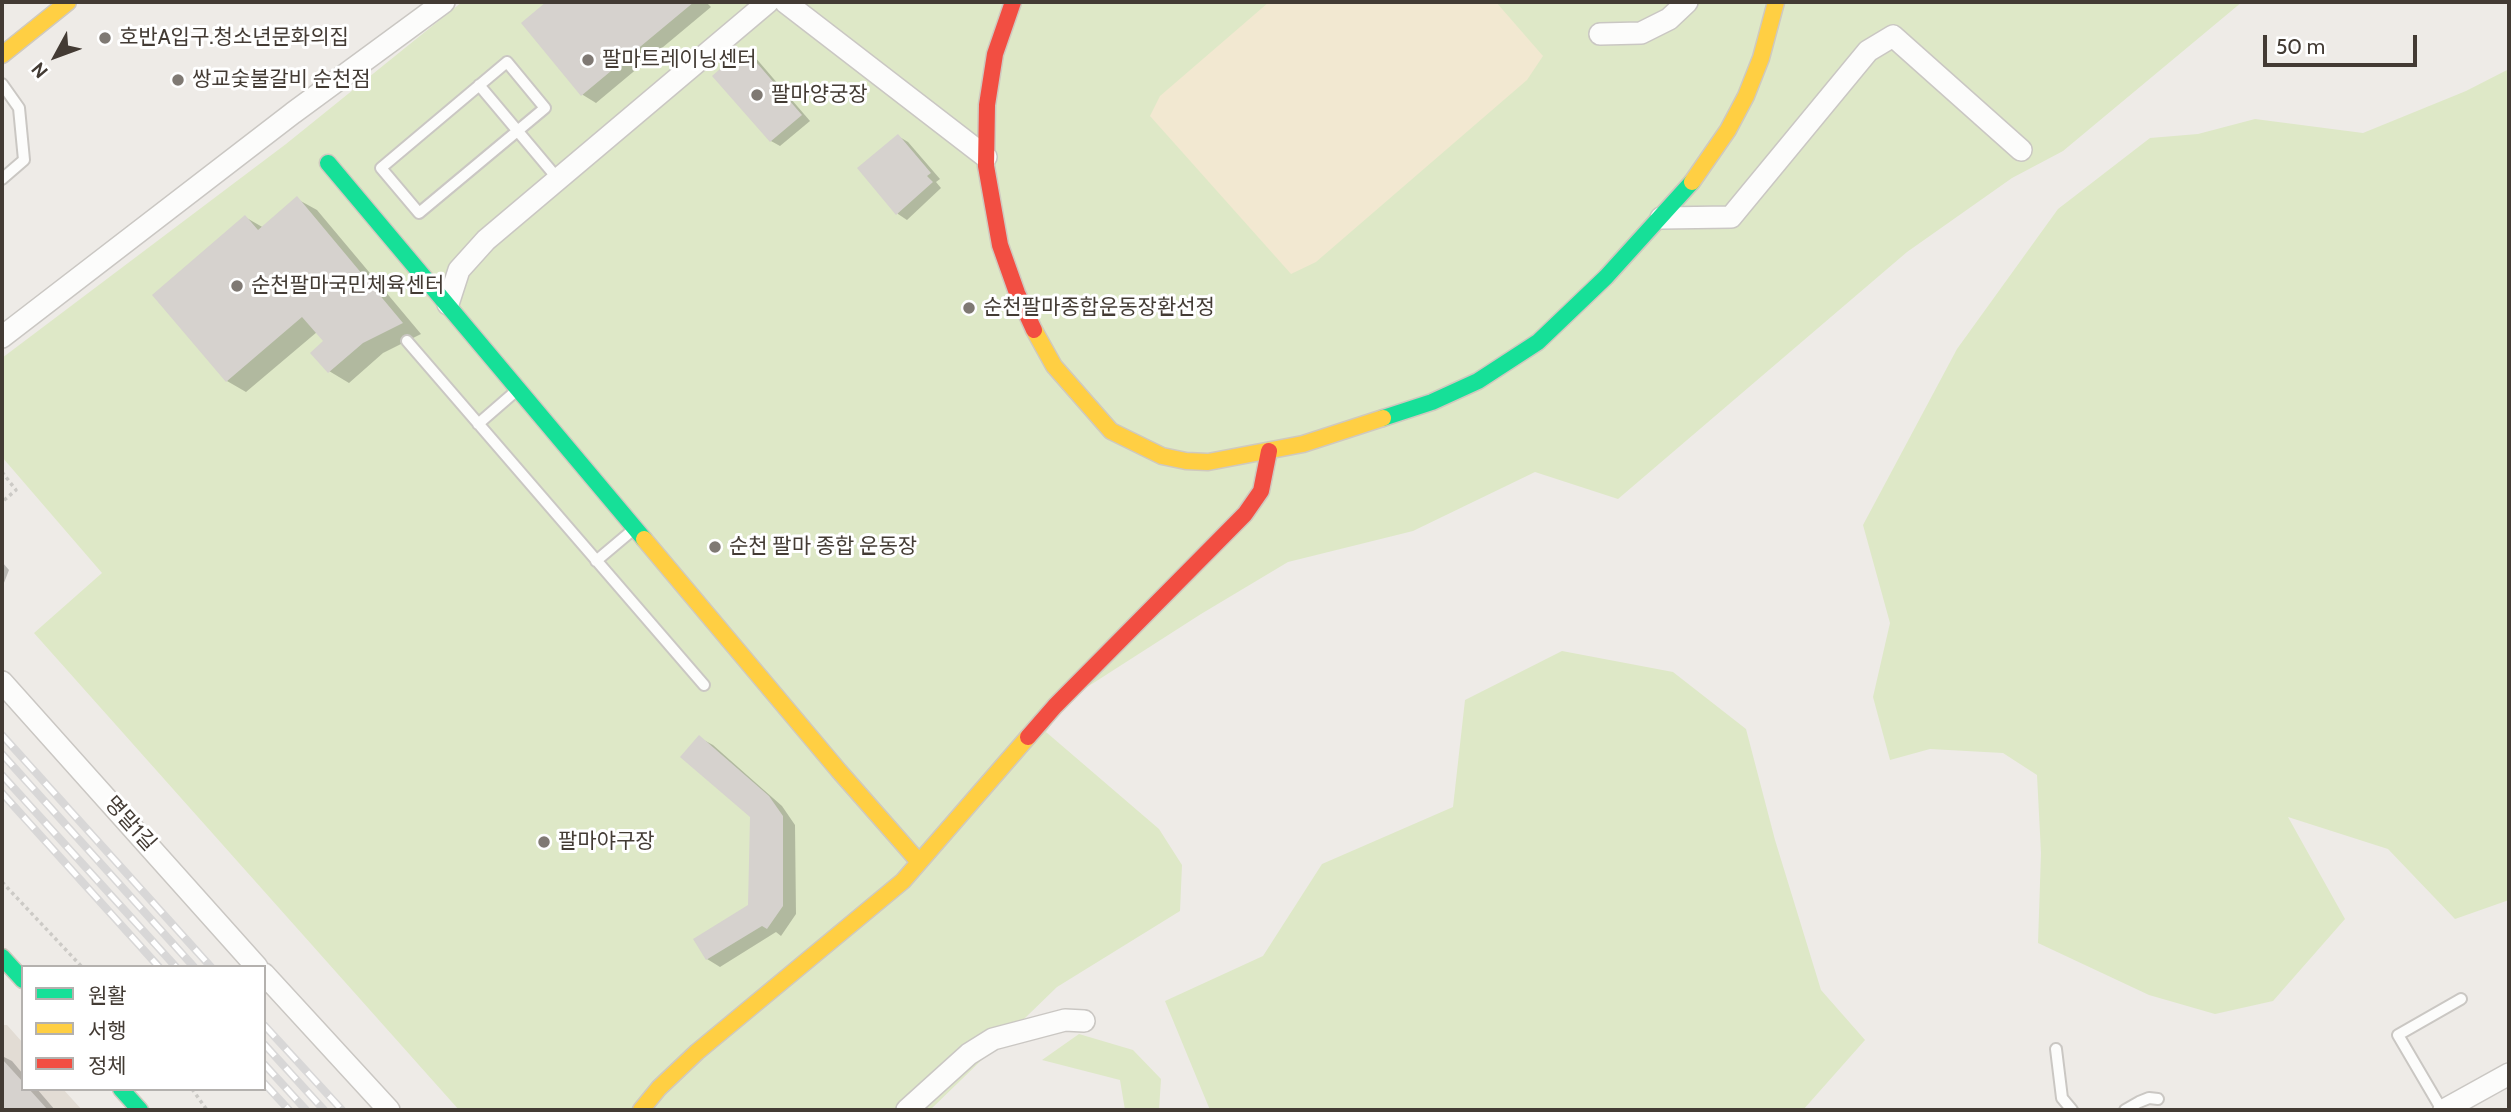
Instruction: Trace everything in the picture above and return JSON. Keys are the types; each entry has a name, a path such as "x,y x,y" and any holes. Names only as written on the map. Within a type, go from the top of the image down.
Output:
{"street":[{"path":"2,55 68,2"},
{"path":"2,337 304,105 444,2"},
{"path":"448,304 459,270 486,240 768,2"},
{"path":"785,2 986,157"},
{"path":"1013,2 995,54 987,105 986,157 1000,245 1026,313 1054,366 1111,431 1162,456 1208,462 1269,451 1353,429 1432,402 1507,365 1538,342 1606,276 1699,173 1734,119 1761,58 1776,2"},
{"path":"1600,34 1641,33 1669,19 1687,2"},
{"path":"1661,218 1731,217 1868,51 1893,36 2021,150"},
{"path":"328,163 919,862"},
{"path":"641,1110 659,1088 697,1052 767,991 881,901 919,862 1055,706 1245,514 1261,491 1269,451"},
{"name":"명말1길","path":"2,682 255,965"},
{"path":"4,963 21,978"},
{"path":"266,976 389,1110"},
{"path":"907,1110 969,1055 993,1039 1065,1020 1084,1021"},
{"path":"2443,1110 2509,1074"},
{"path":"123,1091 141,1110"}],"lane":[{"path":"507,62 545,108 419,214 381,168 480,85 507,62"},
{"path":"2,85 19,108 24,160 2,179"},
{"path":"480,85 558,179"},
{"path":"407,341 704,685"},
{"path":"478,424 518,390"},
{"path":"596,561 635,528"},
{"path":"2443,1110 2398,1035 2461,999"},
{"path":"2056,1049 2062,1098 2072,1110"},
{"path":"2126,1110 2149,1098 2158,1099"}],"path":[{"path":"2,472 16,490 2,502"},
{"path":"2,882 80,965"},
{"path":"193,1091 207,1110"}],"shaded area":[{"path":"2,1025 7,1025 21,1041 21,1091 65,1091 82,1110 2,1110"}],"green space":[{"name":"순천 팔마 종합 운동장","path":"462,2 2242,2 2063,151 2012,178 1907,252 1618,499 1535,472 1413,531 1288,562 1070,698 1046,732 1159,829 1182,865 1180,911 1057,987 930,1110 459,1110 34,633 102,573 2,457 2,358 286,144"},
{"path":"2509,69 2509,900 2455,919 2388,849 2288,817 2345,919 2273,1001 2215,1014 2149,995 2038,943 2041,853 2037,775 2003,753 1930,749 1890,760 1873,697 1890,623 1863,525 1957,349 2058,209 2150,138 2198,134 2255,119 2363,133 2466,91"},
{"path":"1562,651 1673,672 1746,729 1775,840 1821,990 1865,1040 1803,1110 1210,1110 1165,1001 1263,956 1322,864 1453,807 1465,700"},
{"path":"1079,1034 1133,1050 1161,1079 1159,1110 1125,1110 1120,1080 1042,1060"}],"sand":[{"path":"1269,2 1496,2 1543,56 1527,80 1316,262 1291,274 1150,116 1160,96"}],"building":[{"name":"팔마트레이닝센터","path":"546,2 694,2 581,96 521,23"},
{"name":"팔마양궁장","path":"744,48 802,115 770,142 712,76"},
{"path":"898,134 931,173 927,176 933,182 896,215 857,168"},
{"name":"순천팔마국민체육센터","path":"297,196 403,323 363,343 328,373 310,353 323,341 302,317 226,382 152,295 245,215 258,230"},
{"path":"699,735 769,796 783,816 783,906 767,929 762,926 706,960 693,939 748,905 750,817 680,757"},
{"path":"2,1059 21,1080 21,1091 31,1091 48,1110 2,1110"}],"railway":[{"path":"2,735 209,965"},
{"path":"2,754 192,965"},
{"path":"2,775 174,965"},
{"path":"2,793 157,965"},
{"path":"266,1027 342,1110"},
{"path":"266,1046 324,1110"},
{"path":"266,1066 306,1110"},
{"path":"266,1085 289,1110"}],"traffic: fast":[{"path":"328,163 644,539"},
{"path":"1383,418 1432,402 1478,381 1538,342 1606,277 1692,182"},
{"path":"2,957 21,978"},
{"path":"123,1091 140,1110"}],"traffic: slow":[{"path":"2,55 68,2"},
{"path":"1692,182 1728,130 1746,96 1761,58 1776,2"},
{"path":"1034,330 1054,366 1111,431 1162,456 1208,462 1303,444 1383,418"},
{"path":"644,539 919,862"},
{"path":"641,1110 659,1088 697,1052 903,881 1028,737"}],"traffic: jam":[{"path":"1013,2 995,54 987,105 986,166 1000,245 1034,330"},
{"path":"1028,737 1055,706 1245,514 1261,491 1269,451"}],"place":[{"name":"호반A입구.청소년문화의집","path":"105,38"},
{"name":"팔마트레이닝센터","path":"588,60"},
{"name":"쌍교숯불갈비 순천점","path":"178,80"},
{"name":"팔마양궁장","path":"757,95"},
{"name":"순천팔마국민체육센터","path":"237,286"},
{"name":"순천팔마종합운동장환선정","path":"969,308"},
{"name":"순천 팔마 종합 운동장","path":"715,547"},
{"name":"팔마야구장","path":"544,842"}]}
